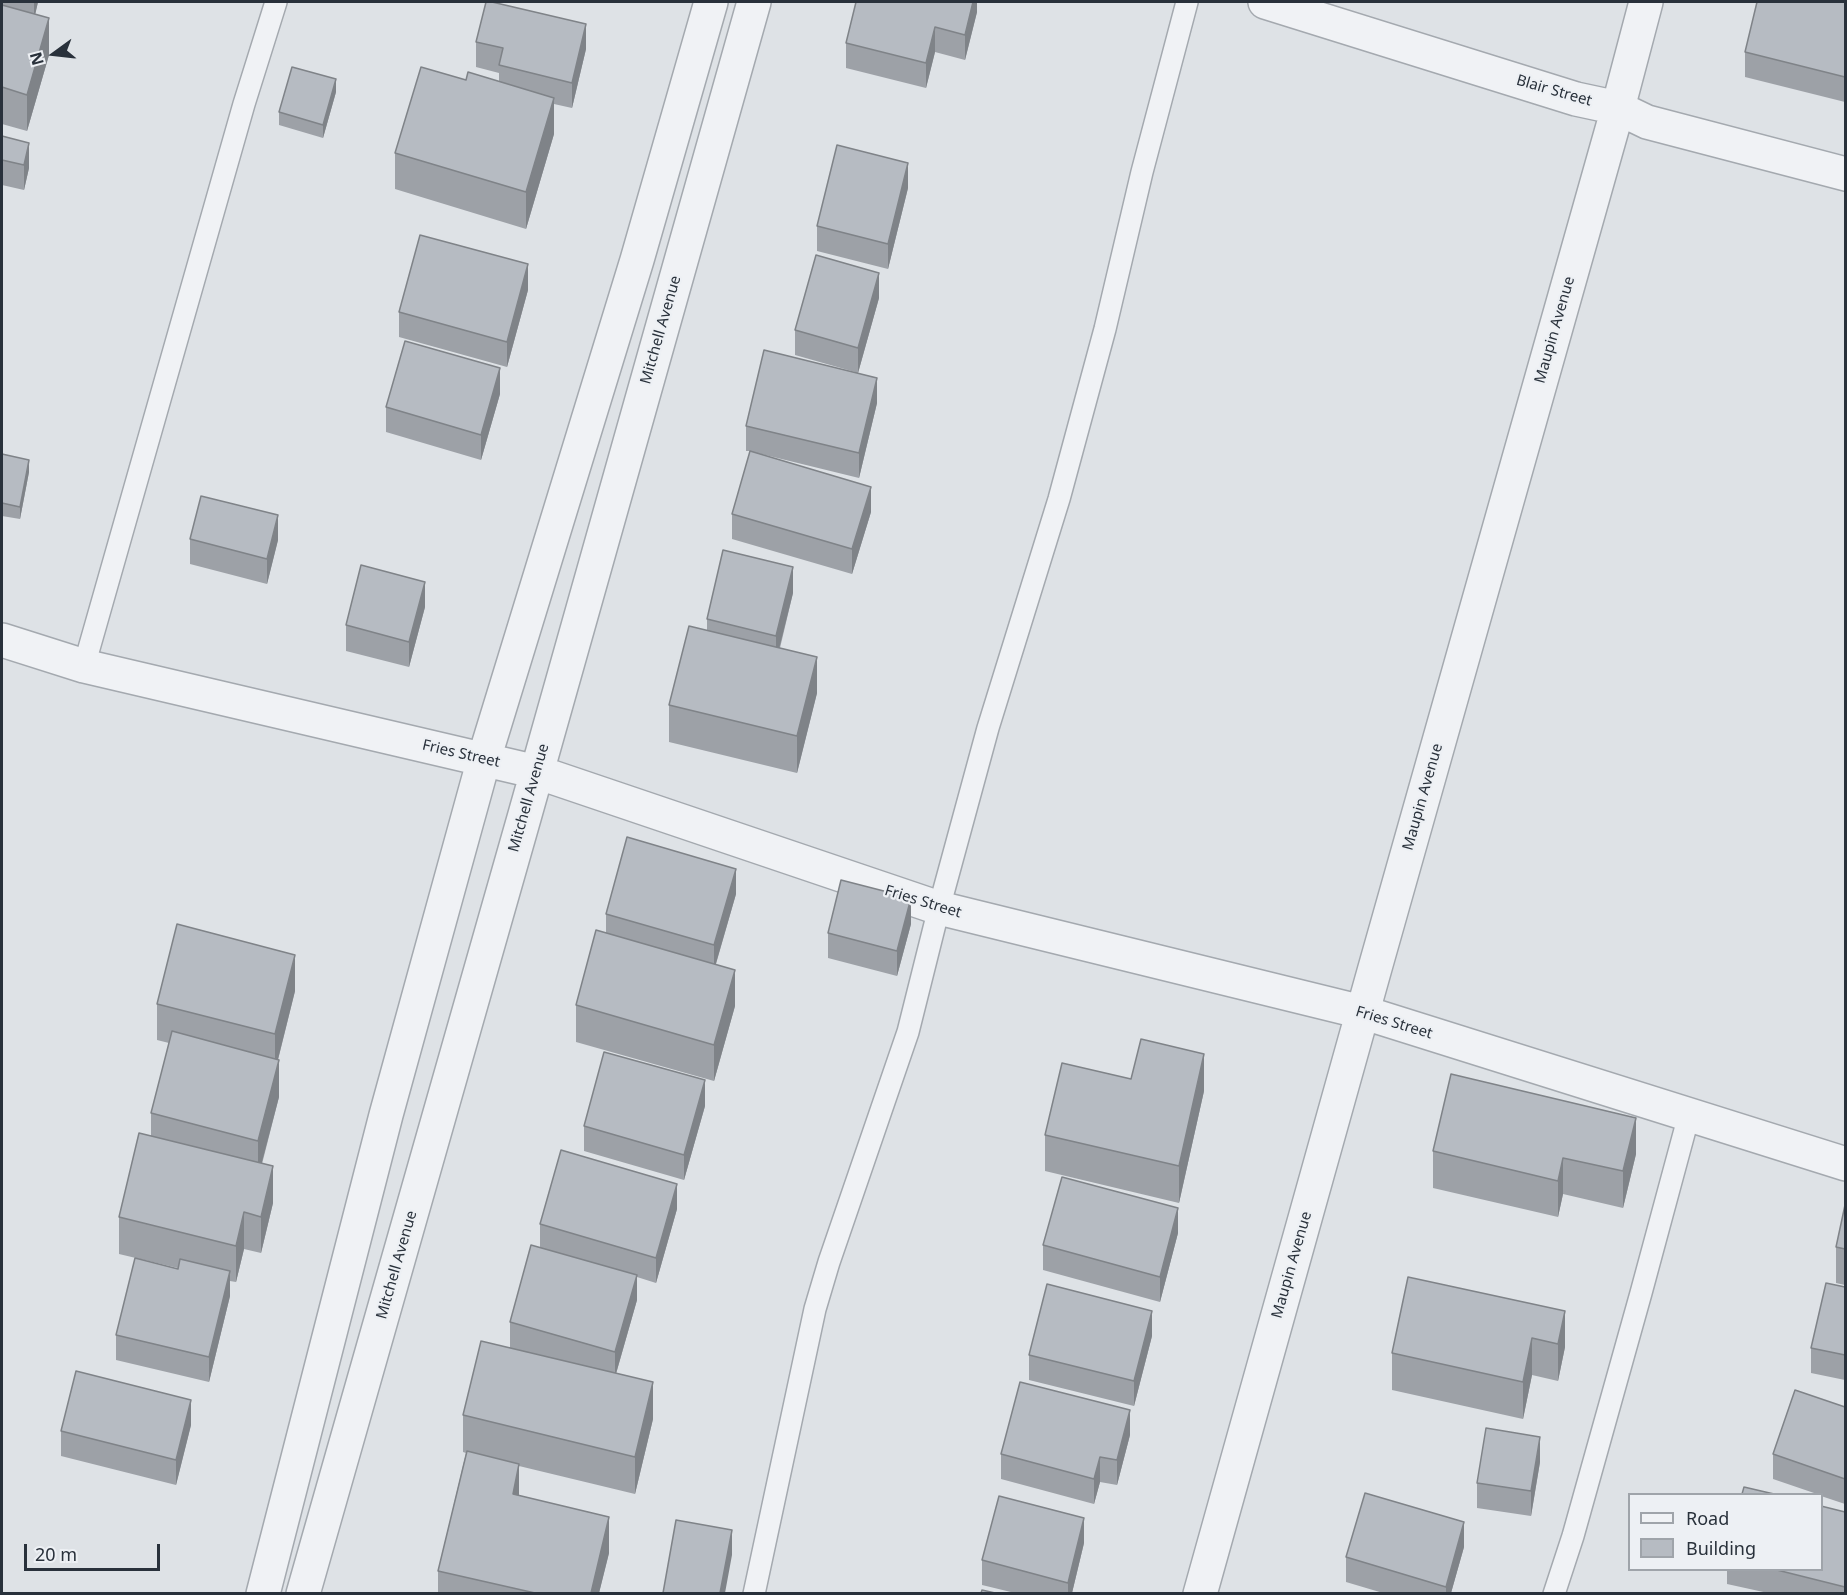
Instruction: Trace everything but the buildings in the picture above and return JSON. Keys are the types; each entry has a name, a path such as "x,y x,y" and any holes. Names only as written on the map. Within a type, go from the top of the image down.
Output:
{"street":[{"path":"262,1593 386,1115 484,759 637,260 711,2"},
{"name":"Mitchell Avenue","path":"303,1593 754,2"},
{"name":"Blair Street","path":"1265,2 1576,99 1618,108 1647,122 1845,174"},
{"name":"Maupin Avenue","path":"1200,1593 1647,2"},
{"name":"Fries Street","path":"2,640 84,666 537,772 939,908 1362,1012 1845,1164"}],"lane":[{"path":"84,666 244,104 276,2"},
{"path":"754,1593 815,1309 908,1032 988,728 1059,499 1105,329 1187,2"},
{"path":"1554,1593 1573,1536 1689,1115"}]}
